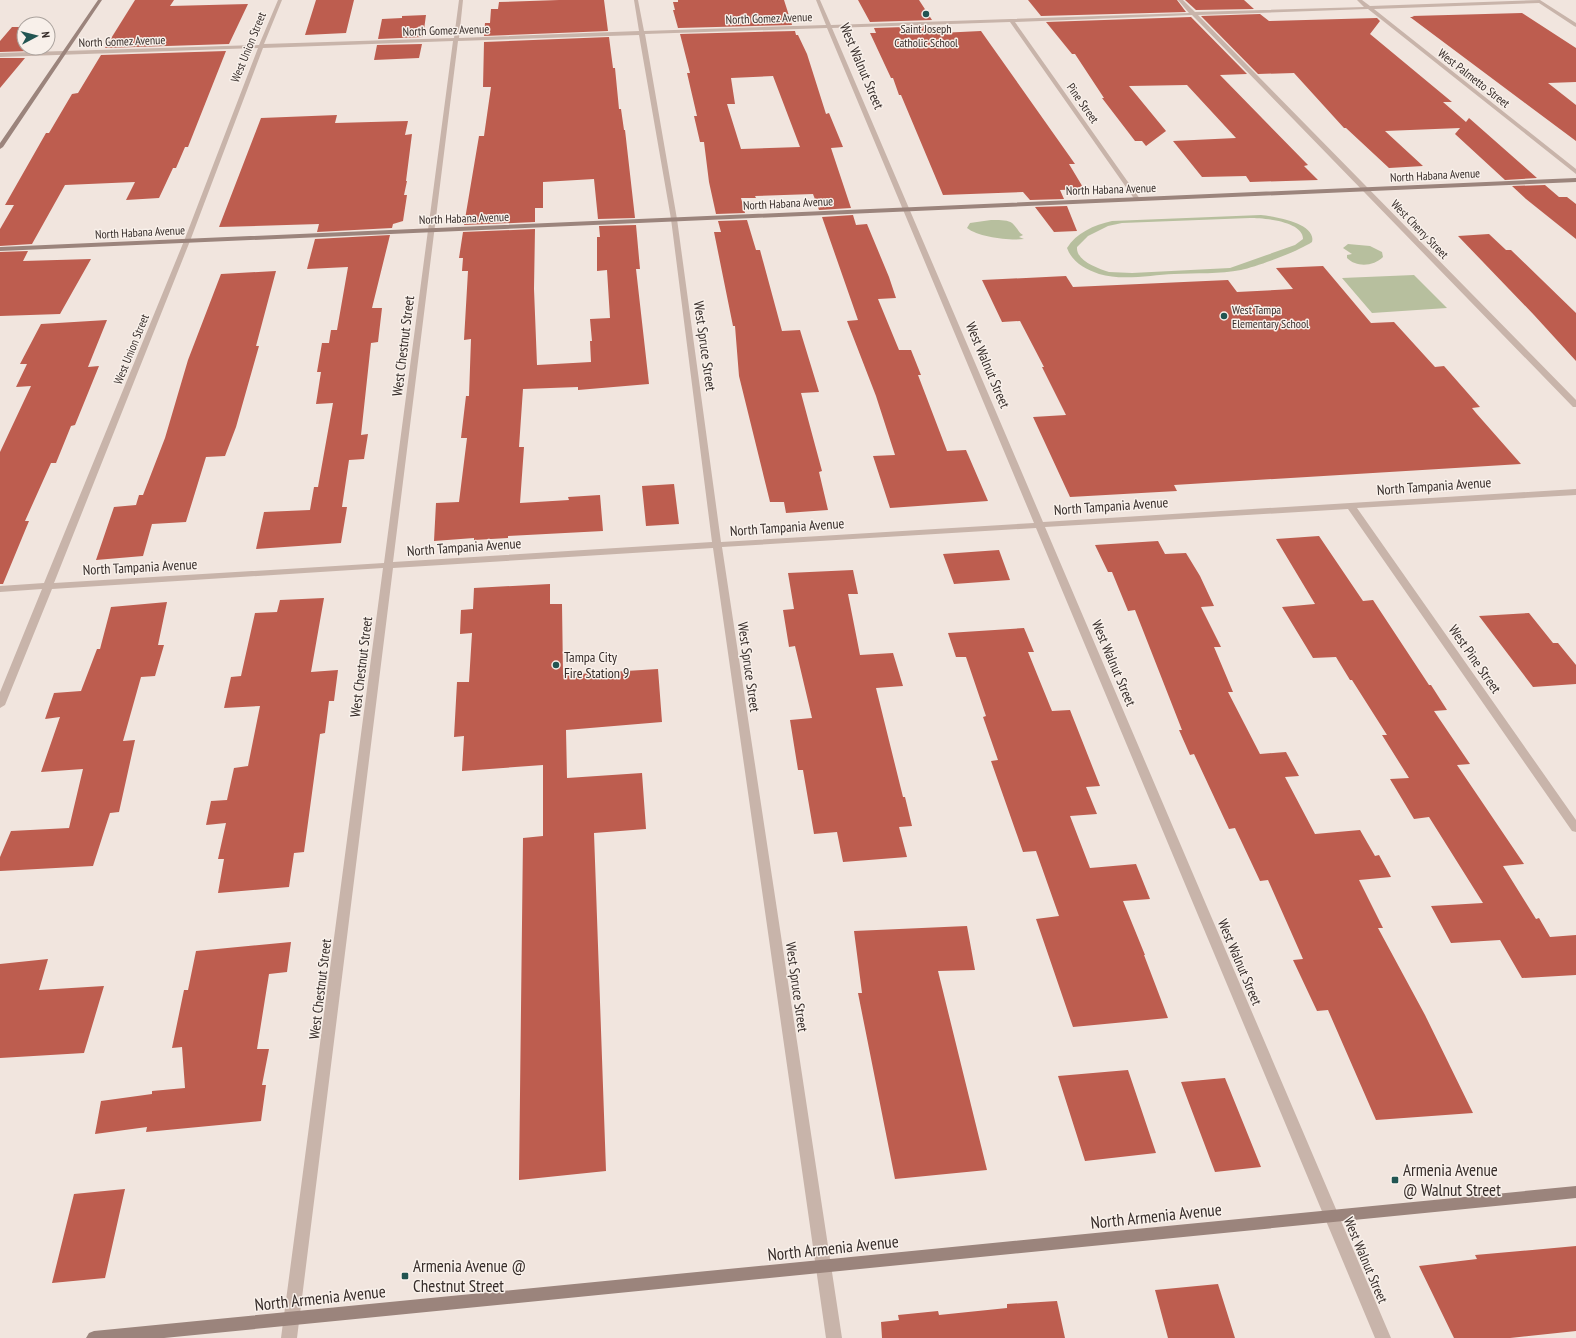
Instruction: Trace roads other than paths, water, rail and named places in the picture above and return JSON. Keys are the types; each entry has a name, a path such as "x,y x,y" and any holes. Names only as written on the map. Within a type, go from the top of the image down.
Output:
{"street":[{"path":"0,147 100,0"},
{"name":"West Union Street","path":"0,705 187,241 280,0"},
{"name":"West Chestnut Street","path":"289,1338 461,0"},
{"name":"West Spruce Street","path":"636,0 674,220 717,545 834,1338"},
{"name":"West Walnut Street","path":"818,0 1332,1216 1382,1338"},
{"name":"West Cherry Street","path":"1180,0 1576,405"},
{"name":"West Palmetto Street","path":"1359,0 1576,172"},
{"path":"1538,1 1576,25"},
{"name":"North Gomez Avenue","path":"0,56 1538,1"},
{"name":"Pine Street","path":"1010,20 1137,199"},
{"name":"North Habana Avenue","path":"0,249 1576,180"},
{"name":"North Tampania Avenue","path":"0,589 1576,492"},
{"name":"West Pine Street","path":"1351,506 1576,828"},
{"name":"North Armenia Avenue","path":"94,1338 1576,1192"}],"place":[{"name":"Saint Joseph Catholic School","path":"926,14"},
{"name":"West Tampa Elementary School","path":"1224,316"},
{"name":"Tampa City Fire Station 9","path":"556,665"},
{"name":"Armenia Avenue @ Walnut Street","path":"1395,1180"},
{"name":"Armenia Avenue @ Chestnut Street","path":"405,1276"}]}
